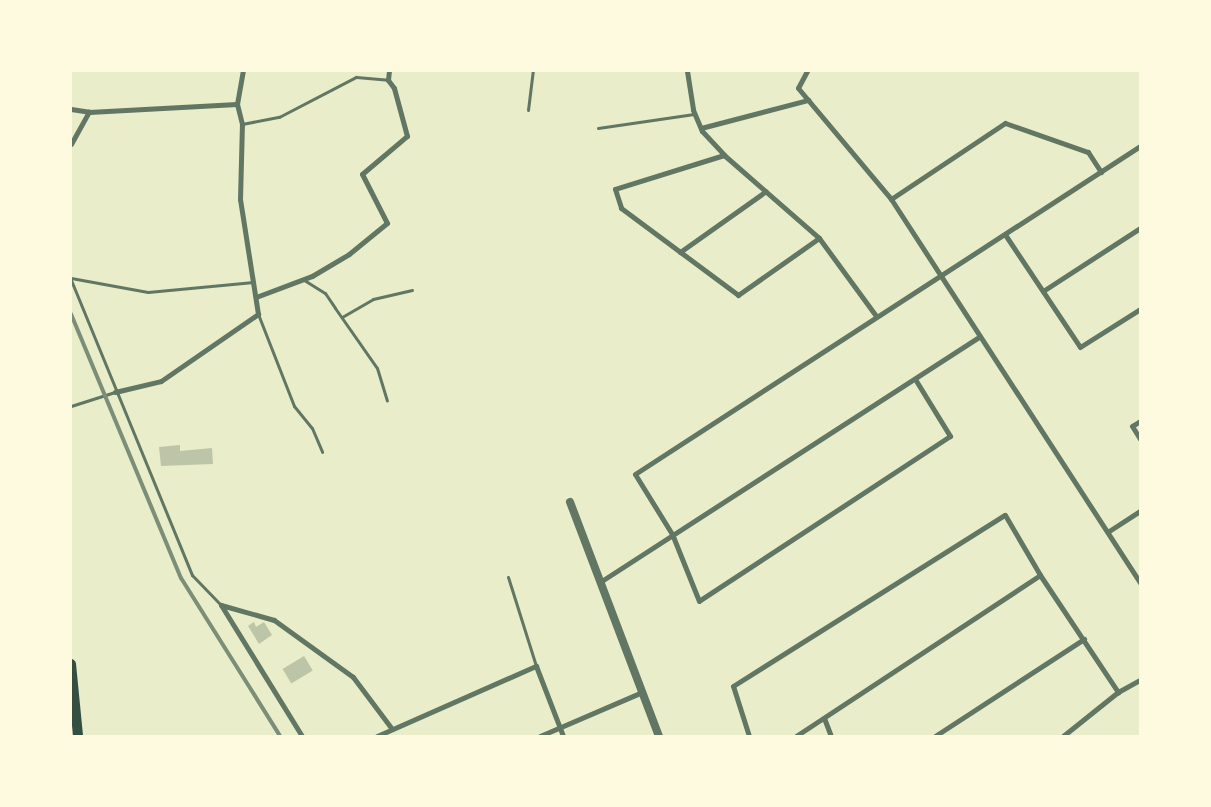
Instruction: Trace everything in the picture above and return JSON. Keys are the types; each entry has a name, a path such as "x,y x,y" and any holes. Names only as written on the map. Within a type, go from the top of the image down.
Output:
{"main road":[{"path":"71,664 78,736"}],"street":[{"path":"115,392 161,381 258,314 240,199 242,124 238,104 243,71"},
{"path":"256,297 303,280 349,254 388,223 362,174 407,136 394,88 388,80 389,71"},
{"path":"686,71 695,114 701,128 724,155 819,238 876,316"},
{"path":"806,71 798,88 892,199 979,337 1109,531 1140,582"},
{"path":"701,128 808,100"},
{"path":"71,109 89,112 238,104"},
{"path":"71,144 89,112"},
{"path":"892,199 1005,123 1088,152 1101,172"},
{"path":"915,379 950,436 699,601 672,534 635,474 940,274 1006,236 1140,146"},
{"path":"724,155 615,189 621,208 738,295 819,238"},
{"path":"680,252 766,191"},
{"path":"1042,291 1140,228"},
{"path":"1006,236 1080,348 1140,309"},
{"path":"600,582 979,337"},
{"path":"1140,421 1132,426 1140,439"},
{"path":"570,502 659,736"},
{"path":"1109,531 1140,511"},
{"path":"749,736 733,686 1005,515 1040,575 1118,692"},
{"path":"796,736 1040,575"},
{"path":"221,604 274,620 353,676 392,729"},
{"path":"221,604 302,736"},
{"path":"935,736 1084,639"},
{"path":"377,736 536,666 563,736"},
{"path":"1063,736 1118,692 1140,680"},
{"path":"540,736 642,692"},
{"path":"824,718 832,736"}],"lane":[{"path":"528,110 532,71"},
{"path":"242,124 279,117 309,104 356,77 388,80"},
{"path":"598,128 695,114"},
{"path":"71,279 148,292 254,282"},
{"path":"71,279 115,392 165,504 192,574 221,604"},
{"path":"303,280 325,294 342,317 377,368 387,400"},
{"path":"342,317 373,299 412,290"},
{"path":"258,314 294,406 312,428 322,452"},
{"path":"71,406 115,392"},
{"path":"508,576 536,666"}],"building":[{"path":"180,445 180,451 212,448 213,464 161,466 159,447"},
{"path":"254,622 256,627 264,622 272,635 259,644 248,626"},
{"path":"304,656 313,671 291,683 283,669"}],"railway":[{"path":"71,314 181,578 280,736"}]}
